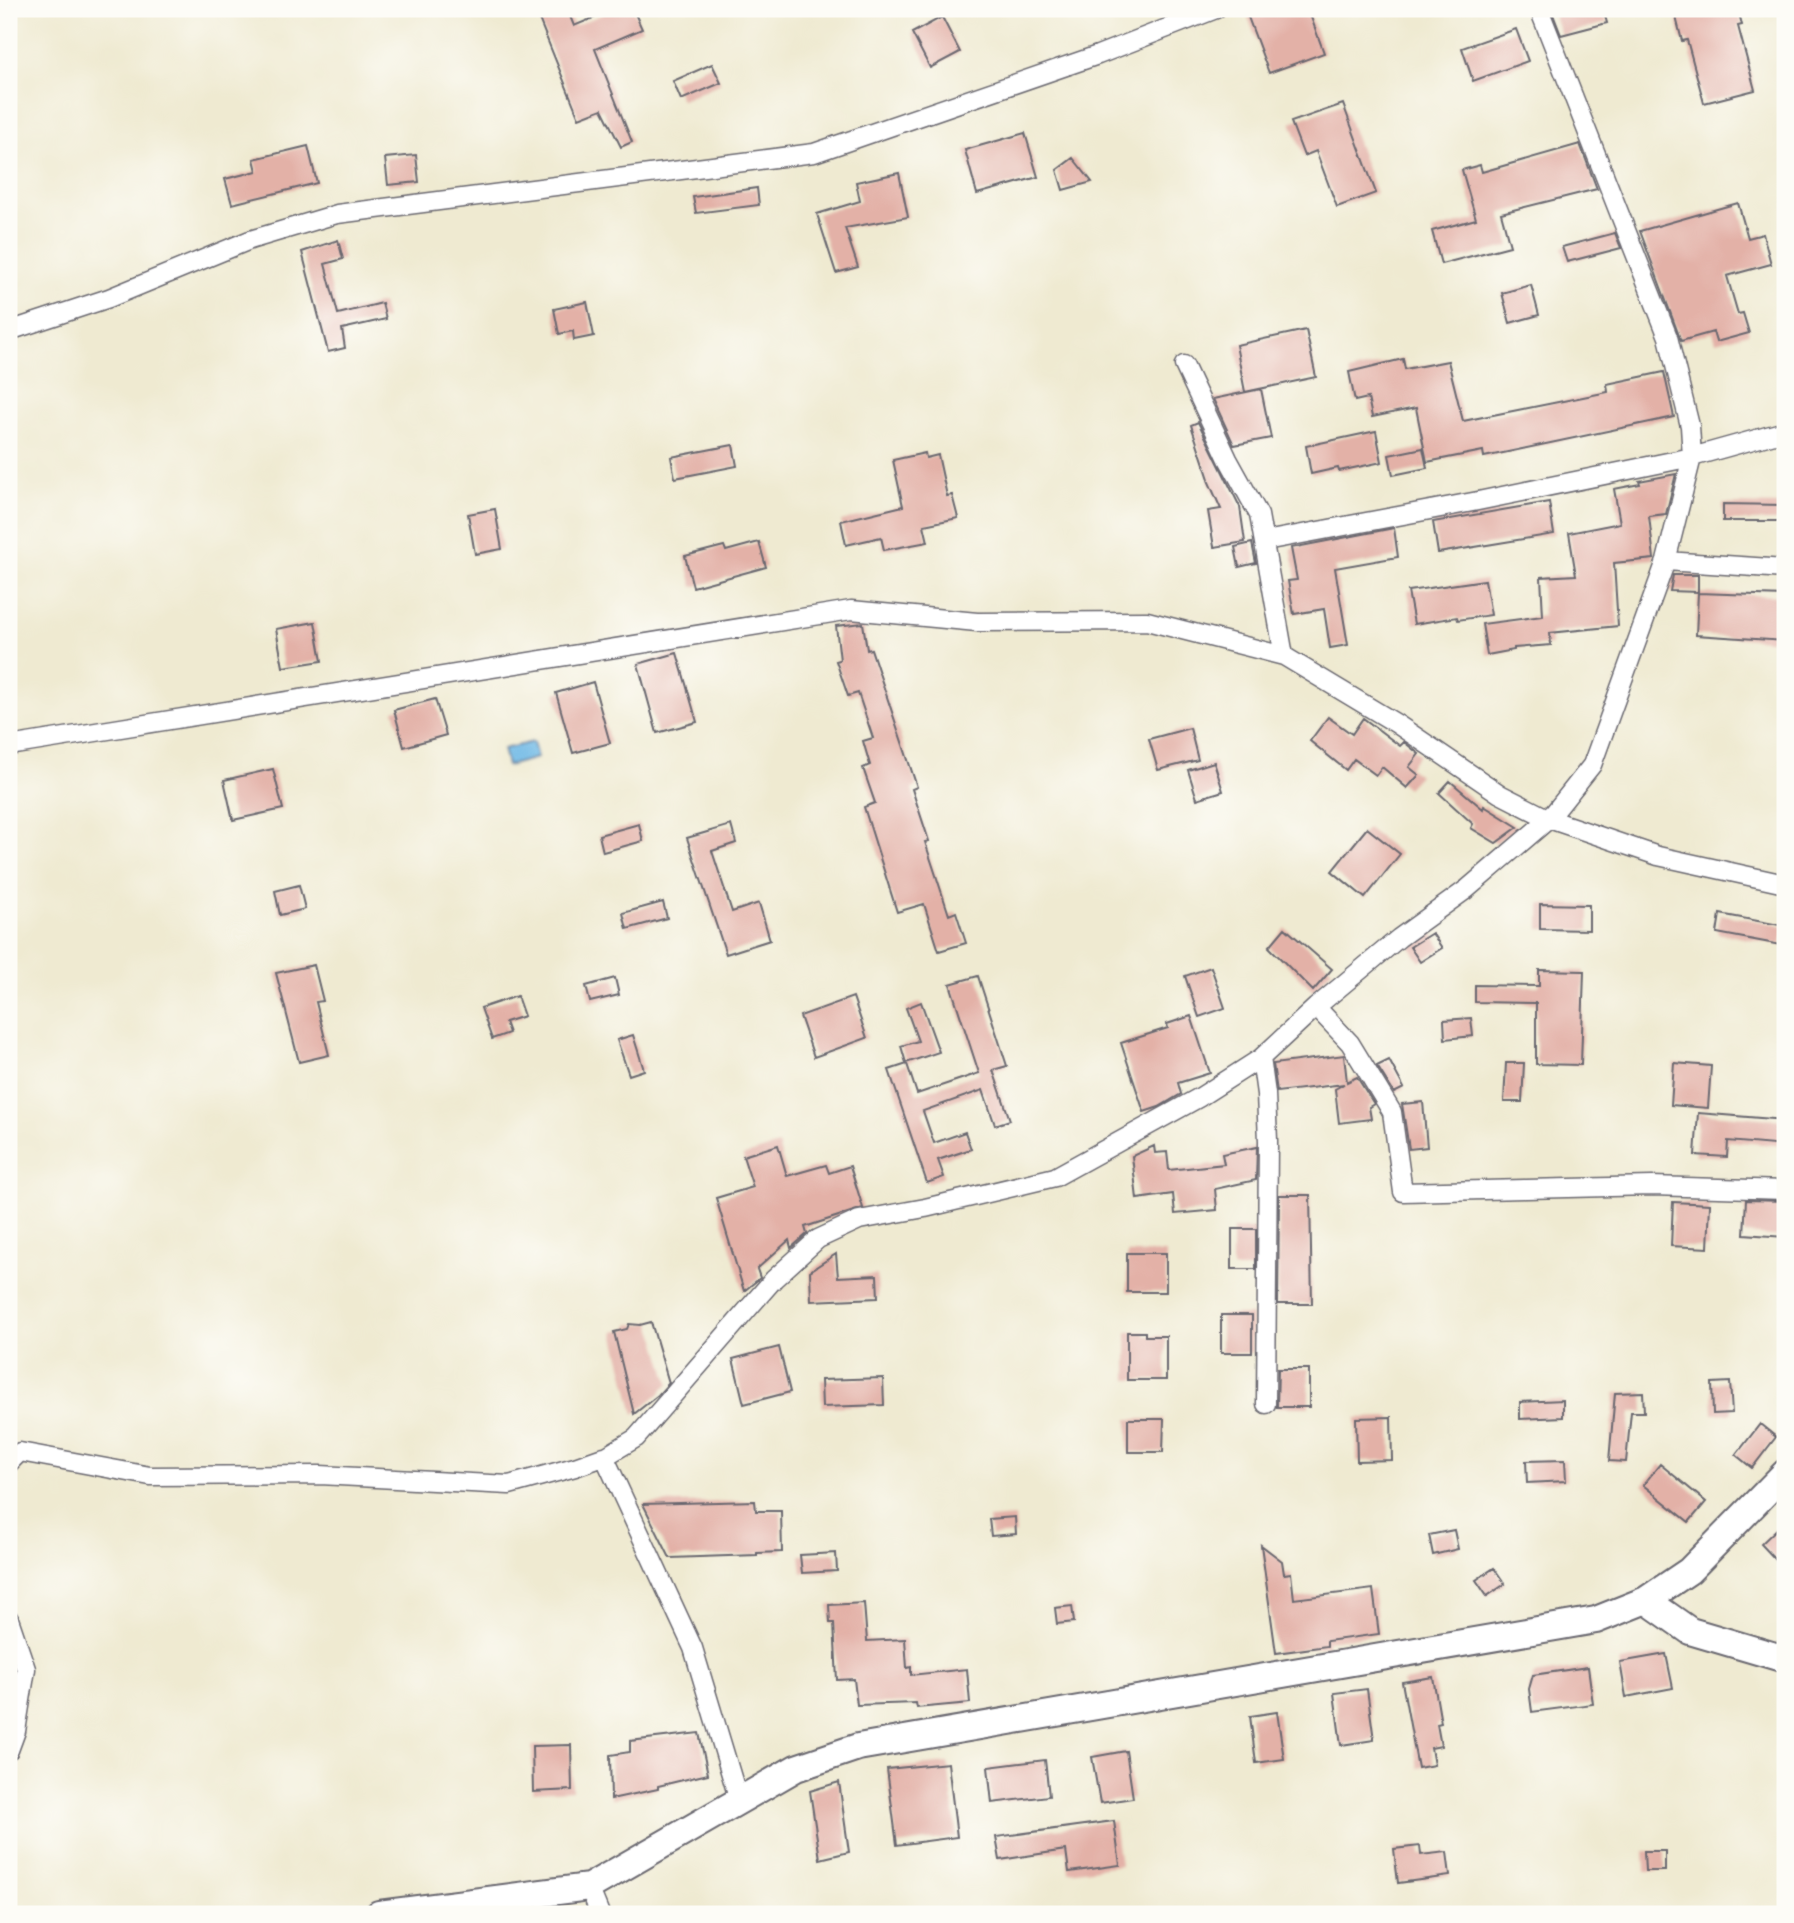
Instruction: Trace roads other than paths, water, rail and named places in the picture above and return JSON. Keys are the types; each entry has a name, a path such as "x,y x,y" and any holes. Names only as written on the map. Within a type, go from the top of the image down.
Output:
{"main road":[{"path":"379,1914 589,1887 796,1768 858,1747 1467,1640 1596,1620 1646,1600 1689,1571 1785,1473"},
{"path":"1646,1600 1690,1631 1785,1659"}],"street":[{"path":"9,331 109,298 250,240 337,214 814,153 1098,55 1216,9"},
{"path":"9,1463 20,1452 150,1476 320,1475 509,1485 604,1456 636,1438 774,1279 818,1239 859,1220 925,1208 1055,1177 1200,1097 1261,1058 1316,1007 1399,938 1466,889 1549,818 1592,765 1666,561 1692,457 1690,426 1668,337 1539,9"},
{"path":"1184,365 1228,458 1259,515 1284,656"},
{"path":"1265,541 1692,457 1785,431"},
{"path":"1666,561 1785,569"},
{"path":"9,747 851,610 977,622 1147,621 1284,656 1397,724 1500,793 1549,818 1658,856 1785,884"},
{"path":"1316,1007 1350,1043 1392,1112 1403,1192 1652,1186 1785,1190"},
{"path":"1261,1058 1268,1141 1266,1404"},
{"path":"604,1456 693,1648 739,1801"},
{"path":"9,1619 26,1669 16,1731 9,1750"},
{"path":"589,1887 600,1914"}],"water":[{"path":"533,742 537,758 507,766 503,749"}]}
